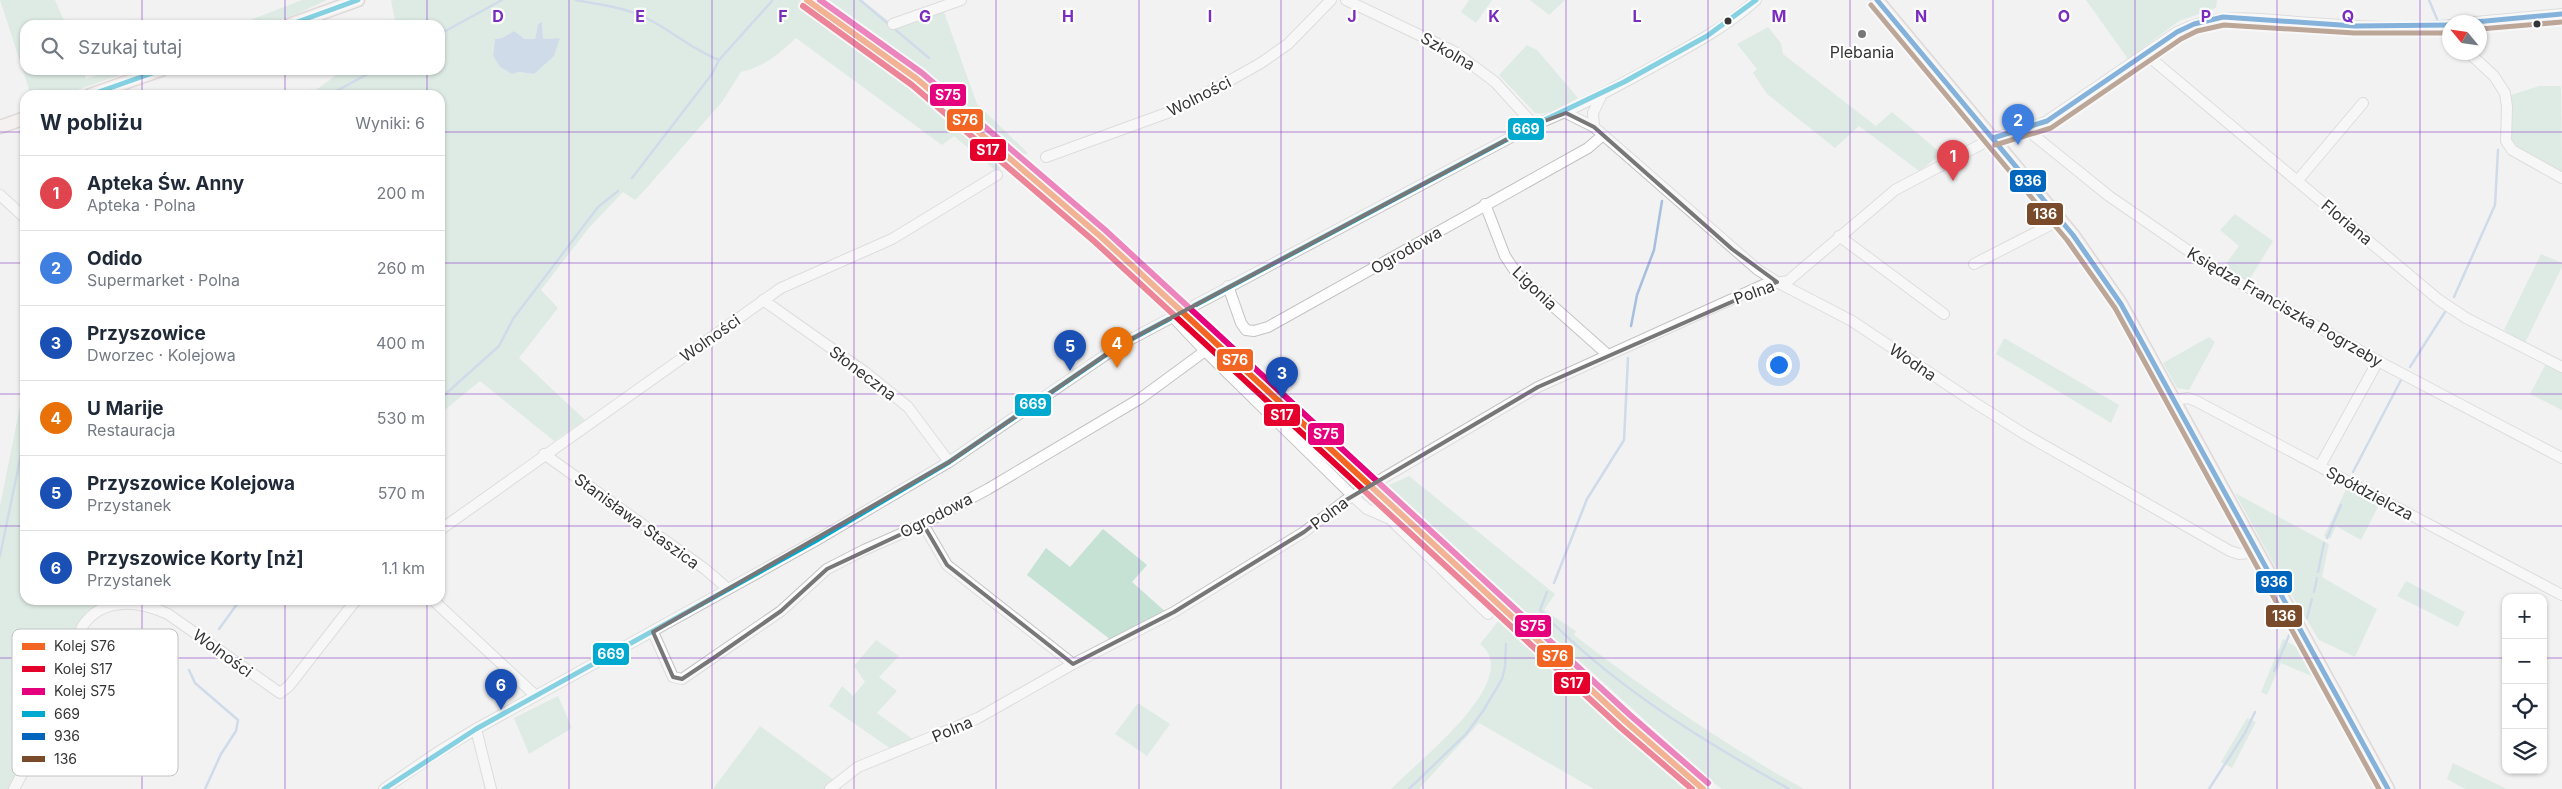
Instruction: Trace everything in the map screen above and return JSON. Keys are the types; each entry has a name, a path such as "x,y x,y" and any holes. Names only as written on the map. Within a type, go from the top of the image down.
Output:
{"main road":[{"path":"308,18 348,0"},
{"path":"303,20 358,0"},
{"path":"1877,0 2085,251 2121,304 2388,789"},
{"path":"104,90 147,75"},
{"path":"0,127 20,120"}],"street":[{"path":"893,24 960,0"},
{"name":"Wolności","path":"1046,157 1166,113 1211,91 1261,63 1288,44 1330,0"},
{"name":"Szkolna","path":"1346,0 1455,52 1495,82 1534,125"},
{"path":"384,789 476,729 653,632 949,462 1086,366 1172,316 1534,125 1582,106 1717,32 1756,0"},
{"path":"2487,21 2562,14"},
{"name":"Polna","path":"830,789 858,767 962,726 1073,664 1174,612 1304,532 1353,496 1538,387 1762,285 1788,281 1895,190 1992,138 2026,129 2062,112 2177,32 2194,24 2223,17 2355,26 2442,27"},
{"name":"Floriana","path":"2147,54 2440,300 2466,318 2562,366"},
{"path":"2477,60 2494,76 2505,93 2508,108 2506,141 2512,150 2562,178"},
{"path":"1589,117 1602,95"},
{"path":"2298,180 2363,103"},
{"path":"1582,106 1589,117"},
{"path":"1566,113 1589,117"},
{"name":"Wodna","path":"1589,117 1594,127 1732,249 1777,282 1852,320 2026,435 2230,551 2239,554 2258,552"},
{"name":"Księdza Franciszka Pogrzeby","path":"2026,129 2031,136 2109,196 2209,265 2378,361 2562,458"},
{"name":"Ogrodowa","path":"1228,286 1241,323 1246,330 1261,329 1391,259 1485,204 1588,148 1603,135"},
{"name":"Wolności","path":"445,526 544,454 781,288 892,239 997,175"},
{"path":"0,195 20,213"},
{"name":"Ligonia","path":"1485,204 1504,256 1516,274 1608,355"},
{"path":"1974,264 2060,220"},
{"path":"1839,236 1944,314"},
{"name":"Słoneczna","path":"763,300 865,372 908,407 949,462"},
{"path":"1172,316 1205,351 1353,496 1367,509 1390,520 1488,614"},
{"name":"Ogrodowa","path":"653,632 673,677 682,679 781,610 827,570 864,550 923,524 1101,422 1141,398 1205,351"},
{"path":"2320,466 2378,361"},
{"name":"Spółdzielcza","path":"2175,400 2188,398 2196,401 2562,595"},
{"name":"Stanisława Staszica","path":"544,454 705,569 728,589"},
{"path":"923,524 947,565 1073,664"},
{"name":"Wolności","path":"81,629 90,616 101,608 120,605"},
{"name":"Wolności","path":"144,605 168,614 280,693 288,686 352,605"},
{"path":"438,605 536,696"},
{"path":"476,729 491,789"},
{"name":"Wolności","path":"14,789 21,776"}],"highlighted area":[{"path":"1566,113 1594,127 1732,249 1777,282 1538,387 1346,500 1304,532 1174,612 1073,664 947,565 923,524 827,569 781,611 682,679 673,677 653,632 949,462 1120,345 1534,125"}],"green space":[{"path":"0,0 55,0 64,20 20,20 20,61"},
{"path":"302,0 327,0 280,20 250,20"},
{"path":"393,0 799,0 864,42 931,94 1011,162 996,171 954,136 942,145 796,38 771,59 757,67 741,72 722,102 643,192 635,200 623,192 588,229 541,290 558,308 519,358 585,420 554,441 480,381 445,410 445,90 316,90 336,75 445,75 445,20 395,20 391,1","holes":["542,23 543,39 560,38 534,74 519,72 512,74 500,67 493,56 495,39 502,38 514,31 525,39 535,39 538,24"]},
{"path":"829,0 862,0 896,27 944,12 977,104 1028,153 1022,157 903,54"},
{"path":"1469,0 1492,0 1476,23 1461,12"},
{"path":"1530,0 1565,0 1549,15"},
{"path":"2086,0 2217,0 2216,8 2179,21 2128,59"},
{"path":"1768,27 1781,43 1783,54 1876,126 1892,112 1942,154 1919,171 1859,126 1835,148 1767,94 1753,73 1757,69 1737,44"},
{"path":"1527,45 1537,50 1578,98 1551,112 1535,113 1499,75"},
{"path":"24,75 84,75 86,79 98,75 120,75 77,90 29,90"},
{"path":"2539,86 2561,86 2562,176 2522,151 2511,140 2511,95"},
{"path":"2235,214 2273,241 2248,282 2222,269 2239,246 2220,230"},
{"path":"2541,254 2562,263 2562,267 2525,343 2504,330"},
{"path":"2209,337 2215,342 2189,390 2177,388 2163,363"},
{"path":"2004,338 2119,405 2111,423 1996,354"},
{"path":"2547,362 2562,370 2562,410 2530,394"},
{"path":"20,406 20,605 100,605 87,611 77,629 12,629 12,776 15,776 9,789 0,789 0,506"},
{"path":"1409,476 1555,594 1544,610 1576,631 1574,635 1686,716 1773,772 1804,789 1722,789 1714,783 1387,486"},
{"path":"2348,485 2380,503 2361,540 2336,526 2330,539 2324,536"},
{"path":"2235,493 2329,544 2322,577 2377,609 2355,657 2319,640 2283,581"},
{"path":"1103,529 1147,565 1132,582 1168,614 1111,640 1027,575 1046,548 1070,567"},
{"path":"2406,581 2465,612 2458,627 2397,596"},
{"path":"1504,614 1625,728 1697,789 1594,789 1479,723 1419,789 1391,789 1441,742 1478,699 1489,678 1490,660 1480,644"},
{"path":"2283,639 2303,651 2321,680 2281,663 2267,695 2261,692"},
{"path":"876,640 899,656 879,677 897,691 877,713 914,740 891,749 829,706 842,686 853,696 865,682 854,666"},
{"path":"558,696 572,728 529,754 514,718"},
{"path":"1138,703 1170,724 1147,756 1115,734"},
{"path":"2247,718 2256,722 2232,768 2221,762"},
{"path":"760,726 834,780 825,789 713,789"},
{"path":"2453,763 2507,789 2465,789 2447,779"}],"water":[{"path":"542,22 543,39 560,38 554,56 534,74 519,72 512,74 500,67 493,56 495,39 502,38 514,31 525,39 535,39 538,24"}],"waterway":[{"path":"445,31 502,0"},
{"path":"576,0 613,7 640,15 700,51 719,60"},
{"path":"860,0 929,58"},
{"path":"2429,0 2437,19"},
{"path":"632,178 712,74 719,60 772,1"},
{"path":"338,90 366,75"},
{"path":"2454,297 2495,205 2498,150"},
{"path":"445,395 499,346 513,319 598,207 618,191"},
{"path":"1631,326 1637,295 1654,250 1662,201"},
{"path":"2410,367 2445,312"},
{"path":"1554,583 1587,499 1624,440 1628,358"},
{"path":"2353,472 2401,380"},
{"path":"0,556 20,459"},
{"path":"2327,538 2341,505"},
{"path":"2318,572 2324,543"},
{"path":"2314,592 2317,578"},
{"path":"1547,592 1540,610 1596,662 1657,709 1789,789"},
{"path":"2307,618 2312,599"},
{"path":"219,629 236,605"},
{"path":"2274,671 2290,633"},
{"path":"1409,789 1466,734 1483,711 1502,679 1505,667 1506,644"},
{"path":"189,670 195,683 238,720 236,731 221,754 205,789"},
{"path":"2209,789 2245,733 2255,712"}],"rail line":[{"name":"S76","path":"807,0 917,79 1100,236 1625,721 1703,789"},
{"name":"S75","path":"820,0 922,73 1105,230 1630,715 1708,783"},
{"name":"S17","path":"803,6 912,85 1095,242 1620,727 1692,789"}],"transit line":[{"name":"669","path":"303,20 358,0"},
{"name":"669","path":"384,789 476,729 815,541 949,462 1120,345 1534,125 1624,82 1707,36 1756,0"},
{"name":"936","path":"1877,0 2073,235 2121,304 2388,789"},
{"name":"136","path":"1871,5 2067,240 2115,308 2379,789"},
{"name":"936","path":"2487,21 2562,14"},
{"name":"936","path":"1993,138 2047,121 2177,32 2194,24 2223,17 2355,26 2442,25"},
{"name":"136","path":"2487,28 2562,22"},
{"name":"136","path":"1995,145 2051,128 2181,39 2197,31 2224,25 2354,33 2442,33"},
{"name":"669","path":"104,90 147,75"}],"place":[{"name":"Plebania","path":"1862,34"},
{"name":"Odido","path":"2018,145"},
{"name":"Apteka Św. Anny","path":"1953,181"},
{"name":"U Marije","path":"1117,368"},
{"name":"Przyszowice Kolejowa","path":"1070,371"},
{"name":"Przyszowice","path":"1282,398"},
{"name":"Przyszowice Korty [nż]","path":"501,710"}]}
